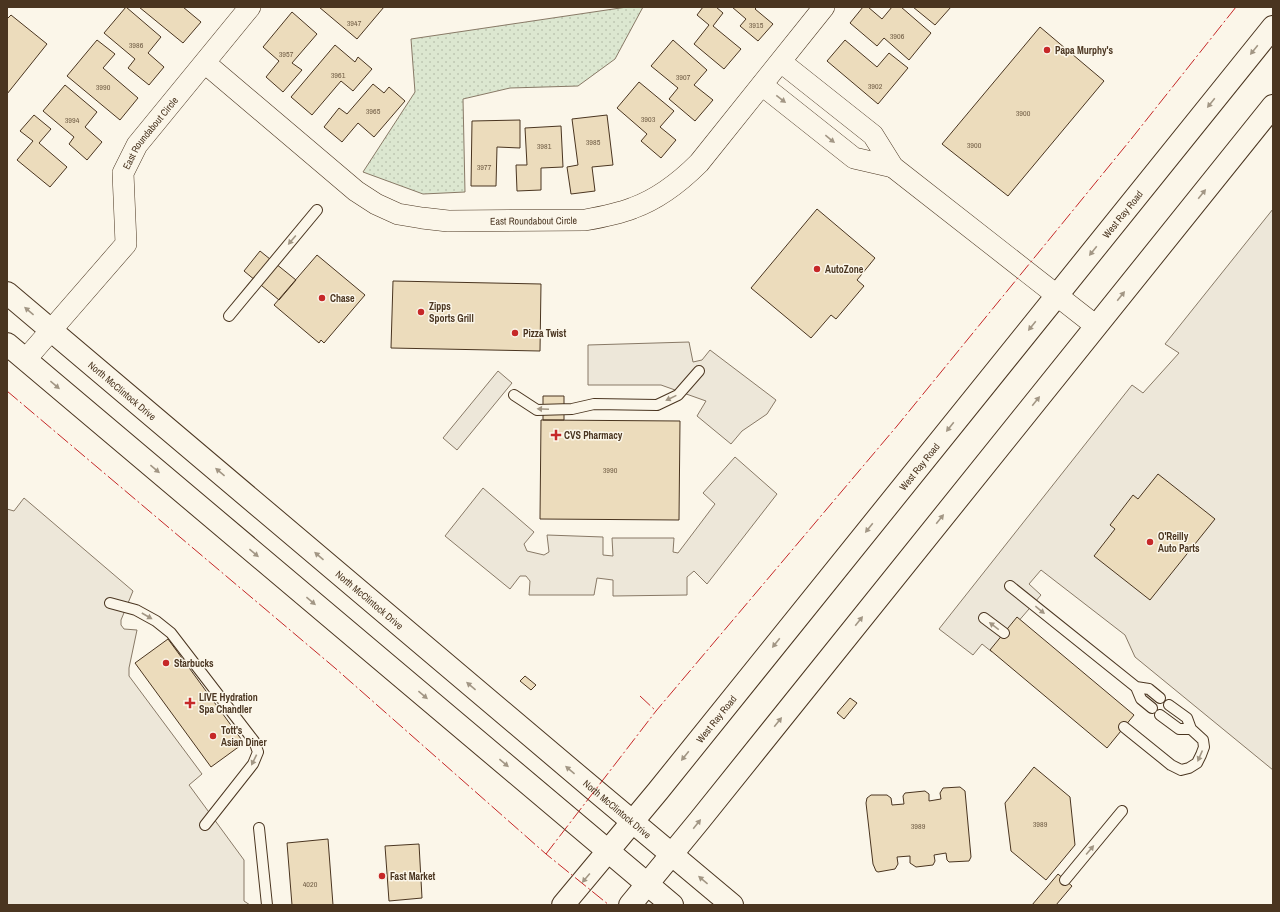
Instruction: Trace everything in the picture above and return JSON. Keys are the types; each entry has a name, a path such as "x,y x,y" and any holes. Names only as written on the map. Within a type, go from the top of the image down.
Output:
{"main road":[{"name":"West Ray Road","path":"563,905 633,822 1273,26"},
{"path":"630,905 1273,106"},
{"name":"North McClintock Drive","path":"7,293 732,905"},
{"path":"7,344 672,905"}],"street":[{"name":"East Roundabout Circle","path":"26,359 126,244 123,173 137,145 250,7"},
{"name":"East Roundabout Circle","path":"205,63 356,191 376,204 398,214 448,221 586,220 634,208 650,201 685,176 699,162 824,7"},
{"path":"781,62 873,135 892,167 1096,326"},
{"path":"762,85 854,158 892,167"}],"lane":[{"path":"229,316 316,210"},
{"path":"514,395 538,410 572,409 594,404 657,405 678,395 699,372"},
{"path":"1010,586 1136,687 1140,700 1152,708"},
{"path":"110,603 136,610 156,621 171,633 254,741 258,752 253,764 205,825"},
{"path":"984,618 1004,633"},
{"path":"1136,687 1149,688 1160,698"},
{"path":"1124,727 1171,765 1181,770 1189,768 1197,763 1204,747 1203,740 1191,730 1187,718 1169,705"},
{"path":"1160,715 1179,729 1191,730"},
{"path":"1065,880 1122,811"},
{"path":"259,828 267,905"}],"green space":[{"path":"627,7 643,7 615,59 578,86 510,88 463,99 465,192 423,194 363,172 415,92 411,39"}],"shaded area":[{"path":"1273,209 1273,770 1135,657 1125,635 1041,570 1029,584 1041,595 992,652 982,644 973,655 939,629 1132,385 1143,393 1179,353 1165,344"},
{"path":"689,342 693,362 702,360 710,350 776,400 767,414 742,431 731,444 697,416 706,401 661,385 588,385 588,345"},
{"path":"498,371 512,383 457,450 443,438"},
{"path":"735,457 777,494 707,584 694,571 687,577 687,595 613,596 613,580 597,578 594,595 529,595 530,581 526,576 520,576 510,589 445,536 483,488 534,532 524,544 527,551 544,555 549,552 547,535 603,537 603,555 613,556 612,538 674,538 673,552 678,553 715,504 703,493"},
{"path":"24,498 133,591 121,620 121,625 124,629 137,630 129,668 129,676 202,774 189,785 244,860 244,901 250,905 7,905 7,509 14,511"}],"building":[{"path":"126,7 161,37 148,53 164,67 149,85 128,68 135,59 104,33"},
{"path":"139,7 183,7 201,22 183,43"},
{"path":"319,7 384,7 357,39"},
{"path":"703,7 716,7 723,13 713,26 741,49 724,69 694,44 709,25 697,15"},
{"path":"732,7 757,7 755,9 773,24 758,41 740,26 746,19"},
{"path":"863,7 868,7 882,19 892,7 901,7 931,33 909,60 884,38 877,46 850,23"},
{"path":"913,7 951,7 935,25"},
{"path":"292,12 317,34 292,63 302,70 283,92 266,77 279,61 263,47"},
{"path":"11,15 47,44 7,94 7,19"},
{"path":"1040,27 1104,81 1008,196 942,144"},
{"path":"97,40 115,54 103,68 138,98 120,120 67,76"},
{"path":"673,40 707,70 694,85 713,100 695,121 669,99 678,88 651,66"},
{"path":"845,40 877,67 889,53 908,68 878,104 827,61"},
{"path":"335,45 355,62 358,57 372,69 353,91 341,81 312,115 291,97"},
{"path":"639,82 674,111 660,127 676,140 661,158 641,141 647,134 617,108"},
{"path":"373,84 384,93 389,87 405,101 374,137 358,123 342,142 324,127 339,108 347,114"},
{"path":"65,85 97,112 85,127 102,142 87,160 69,144 74,137 43,111"},
{"path":"34,115 51,129 39,143 67,167 50,187 17,160 33,141 20,131"},
{"path":"607,115 613,165 592,167 595,191 571,194 567,167 578,165 572,119"},
{"path":"520,120 520,148 497,147 496,186 471,186 472,121"},
{"path":"561,126 563,167 541,168 541,190 517,191 516,165 527,165 525,128"},
{"name":"AutoZone","path":"817,209 875,258 857,280 864,286 836,319 831,315 811,338 751,288"},
{"path":"260,251 296,280 279,300 244,271"},
{"name":"Chase","path":"317,255 365,295 324,343 321,340 319,343 274,305"},
{"path":"393,281 541,284 540,351 391,348"},
{"path":"543,396 564,396 564,420 543,420"},
{"name":"CVS Pharmacy","path":"541,420 680,421 679,520 540,519"},
{"name":"O'Reilly Auto Parts","path":"1158,474 1215,519 1150,600 1094,556 1115,529 1110,525 1133,495 1138,499"},
{"path":"1017,617 1134,715 1107,748 990,650"},
{"path":"168,639 244,743 211,767 135,663"},
{"path":"525,676 536,685 531,690 520,681"},
{"path":"850,698 857,703 844,719 837,713"},
{"path":"1034,767 1070,797 1075,845 1046,880 1011,851 1005,803"},
{"path":"960,787 965,791 971,857 969,861 949,862 947,860 946,853 934,855 935,861 933,865 916,867 910,863 910,856 897,857 898,864 895,869 878,872 876,871 873,864 866,803 867,798 871,795 887,795 891,798 892,805 904,804 903,796 905,793 925,791 929,794 929,801 941,799 940,793 943,788"},
{"path":"328,839 333,905 292,905 287,843"},
{"path":"419,844 422,898 389,901 385,846"},
{"path":"1058,874 1072,886 1056,905 1032,905"}],"power":[{"path":"546,854 656,711 897,426 1132,138 1236,7"},
{"path":"7,391 335,668 546,854 609,905"},
{"path":"640,696 656,711"}],"place":[{"name":"Papa Murphy's","path":"1047,50"},
{"name":"AutoZone","path":"817,269"},
{"name":"Chase","path":"322,298"},
{"name":"Zipps Sports Grill","path":"421,312"},
{"name":"Pizza Twist","path":"515,333"},
{"name":"CVS Pharmacy","path":"556,435"},
{"name":"O'Reilly Auto Parts","path":"1150,542"},
{"name":"Starbucks","path":"166,663"},
{"name":"LIVE Hydration Spa Chandler","path":"190,703"},
{"name":"Tott's Asian Diner","path":"213,736"},
{"name":"Fast Market","path":"382,876"}]}
